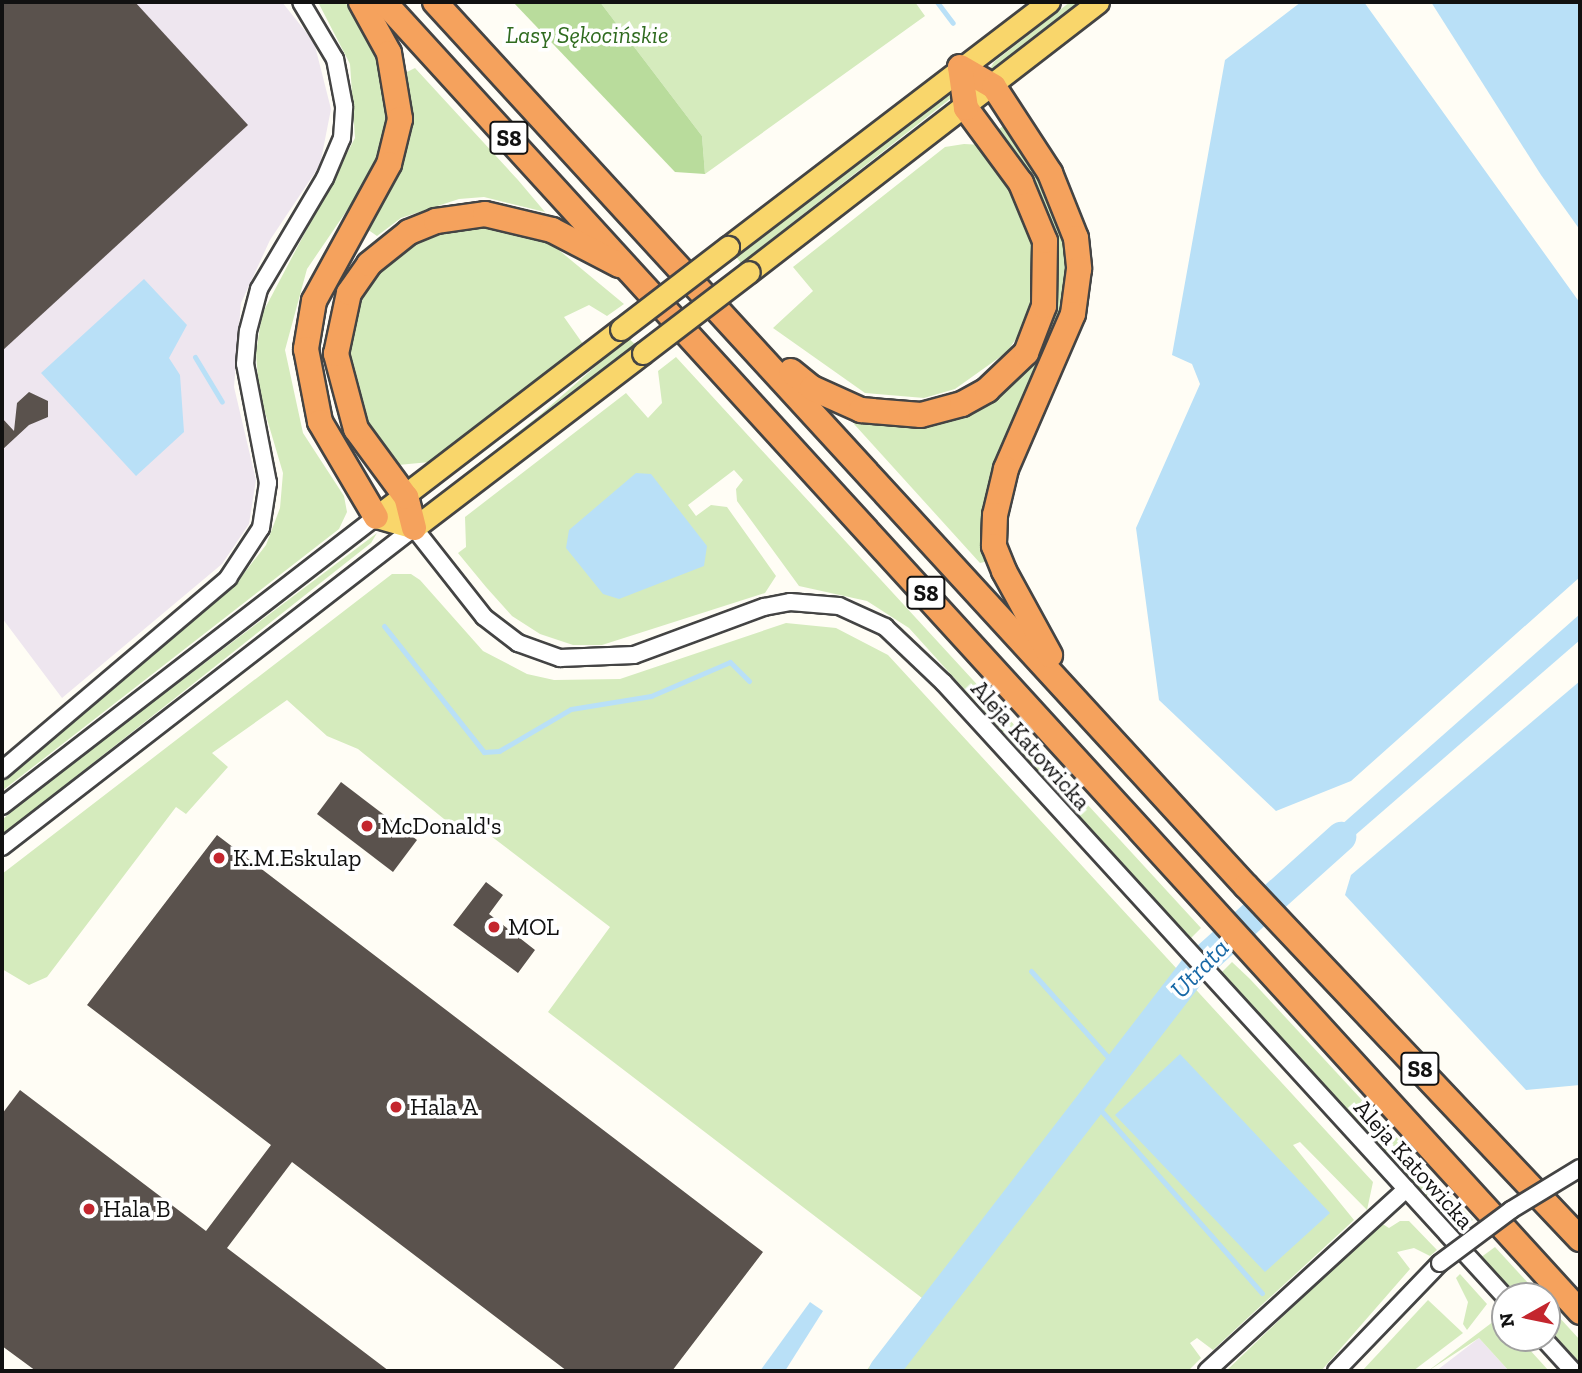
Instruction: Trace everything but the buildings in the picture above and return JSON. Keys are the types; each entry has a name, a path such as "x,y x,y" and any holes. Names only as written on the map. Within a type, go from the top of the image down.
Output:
{"highway":[{"path":"360,2 389,53 400,119 389,164 314,301 306,349 320,422 376,517"},
{"name":"S8","path":"384,2 635,273 1580,1312"},
{"name":"S8","path":"435,2 1278,920 1580,1239"},
{"path":"733,325 812,388 861,410 898,415 944,411 1007,375 1026,353 1044,306 1045,241 1021,183 966,108 960,67"},
{"path":"960,67 994,87 1049,173 1076,238 1079,269 1073,314 1006,469 995,515 994,546 1076,698"},
{"path":"414,528 406,497 356,429 336,354 349,293 386,246 436,221 467,214 507,216 552,229 635,273"}],"main road":[{"path":"376,517 406,497 960,67 1049,2"},
{"path":"376,517 414,528 994,87 1098,2"}],"street":[{"path":"2,770 228,578 261,528 268,483 246,373 248,331 259,289 325,178 342,138 344,106 335,59 301,2"},
{"path":"2,806 376,517"},
{"path":"2,847 414,528"},
{"name":"Aleja Katowicka","path":"414,528 484,617 518,643 560,658 634,655 744,612 790,602 863,615 920,659 1491,1282"},
{"path":"1336,1371 1440,1263 1511,1210 1580,1168"},
{"path":"1207,1371 1406,1189"},
{"path":"1556,1352 1573,1371"}],"shaded area":[{"path":"2,2 282,2 314,42 331,109 320,165 270,240 241,303 234,387 256,480 249,524 222,564 62,698 2,618"},
{"path":"1479,1338 1509,1371 1436,1371"}],"green space":[{"path":"318,2 345,2 363,27 386,80 388,115 371,175 307,269 285,350 303,433 344,496 347,512 339,529 2,791 2,780 234,586 266,545 280,508 283,473 259,392 256,353 262,314 355,138 350,64"},
{"name":"Lasy Sękocińskie","path":"513,2 600,2 702,136 705,174 675,172"},
{"path":"600,2 915,2 925,16 705,174 702,136"},
{"path":"1070,2 1083,2 985,77 994,62"},
{"path":"415,68 545,212 484,197 459,199 401,218 377,236 367,229 401,169 411,135 407,72"},
{"path":"959,92 741,263 735,255 924,106"},
{"path":"1004,125 1056,206 1068,270 1064,307 994,467 984,512 989,561 980,563 854,424 854,420 966,411 1054,302 1057,240 1043,201 996,132"},
{"path":"983,145 1028,215 1036,247 1037,287 1028,321 1007,352 955,389 924,398 865,393 773,328 813,291 793,267 945,147"},
{"path":"463,223 537,232 624,304 607,316 589,305 564,317 583,344 430,462 398,465 369,433 345,342 362,289 408,238"},
{"path":"628,338 636,345 427,504 541,414"},
{"path":"676,357 1201,928 1190,939 909,628 867,601 799,586 737,501 736,489 743,480 734,470 688,505 696,516 711,505 727,507 776,576 765,593 602,645 573,645 540,634 512,616 486,587 458,553 466,547 465,517 626,393 648,418 662,403 658,371"},
{"path":"377,533 371,543 2,835 2,820 30,795"},
{"path":"392,574 411,574 420,580 483,651 527,674 554,680 620,679 786,623 836,628 888,655 1373,1182 1367,1210 1300,1142 1293,1145 1354,1220 1213,1350 1197,1338 1190,1343 1201,1358 1188,1371 866,1371 922,1298 548,1012 610,927 470,820 460,832 358,749 327,736 287,700 212,753 228,767 186,814 176,807 47,977 29,985 2,969 2,874"},
{"path":"1232,962 1473,1220 1456,1232 1221,973"},
{"path":"1400,1221 1409,1221 1437,1250 1430,1256 1414,1248 1397,1252 1410,1269 1321,1371 1226,1371 1381,1223 1389,1228"},
{"path":"1495,1247 1527,1282 1502,1282 1480,1258"},
{"path":"1460,1274 1487,1304 1467,1330 1463,1324 1468,1302 1456,1278"},
{"path":"1428,1300 1463,1333 1413,1371 1362,1371"},
{"path":"1561,1319 1580,1340 1580,1366 1561,1345"},
{"path":"1491,1323 1491,1351 1479,1338 1428,1371"},
{"path":"1492,1352 1532,1352 1549,1371 1509,1371"}],"water":[{"path":"1301,2 1364,2 1580,303 1580,577 1351,781 1276,811 1159,700 1136,528 1200,384 1192,364 1172,355 1225,60"},
{"path":"1431,2 1580,2 1580,230 1541,175"},
{"path":"144,279 187,325 169,358 180,375 184,432 136,476 41,373"},
{"path":"636,473 651,474 707,546 704,566 619,599 603,594 566,548 569,530"},
{"path":"1580,614 1580,640 1315,870 1307,860 1340,826"},
{"path":"1580,681 1580,1085 1526,1090 1345,895 1351,875"},
{"path":"1180,1054 1330,1213 1265,1272 1115,1115"},
{"path":"810,1302 823,1311 785,1371 760,1371"}],"waterway":[{"path":"937,2 953,23"},
{"path":"195,357 222,402"},
{"path":"384,626 484,752 499,751 571,709 651,696 730,662 749,681"},
{"name":"Utrata","path":"884,1371 1194,969 1341,837"},
{"path":"1031,971 1116,1066"},
{"path":"1090,1098 1262,1293"}],"place":[{"name":"McDonald's","path":"367,826"},
{"name":"K.M.Eskulap","path":"219,858"},
{"name":"MOL","path":"494,927"},
{"name":"Hala A","path":"396,1107"},
{"name":"Hala B","path":"89,1209"}]}
